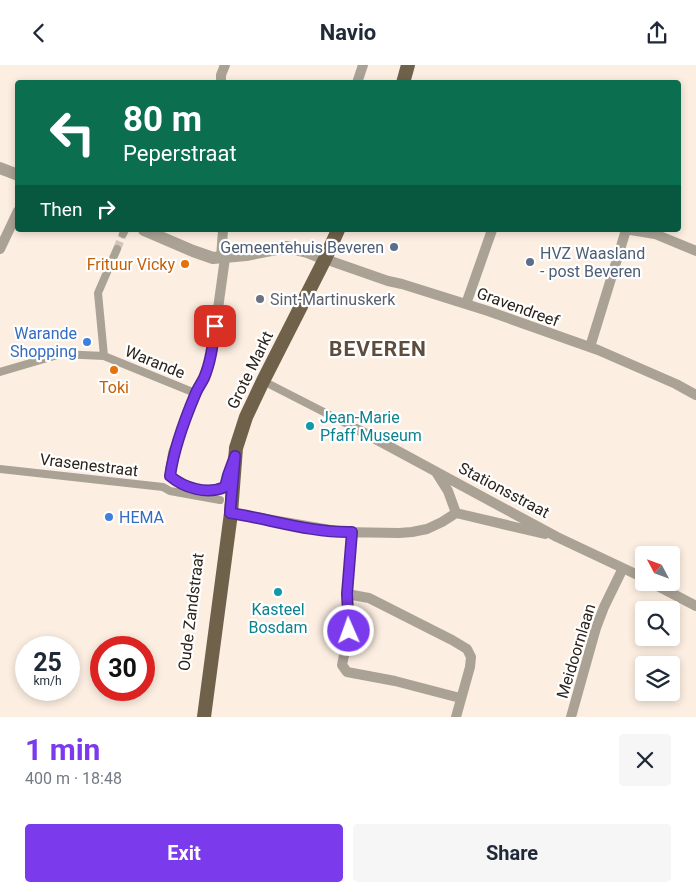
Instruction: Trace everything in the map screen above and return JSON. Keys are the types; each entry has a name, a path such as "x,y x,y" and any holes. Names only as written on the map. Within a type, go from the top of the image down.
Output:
{"main road":[{"path":"395,80 399,65"},
{"path":"404,80 408,65"},
{"name":"Grote Markt","path":"226,503 242,429 259,390 337,232"},
{"name":"Oude Zandstraat","path":"195,717 226,503"},
{"name":"Oude Zandstraat","path":"204,717 226,503"}],"street":[{"path":"221,80 225,65"},
{"path":"358,80 363,65"},
{"path":"0,167 15,174"},
{"path":"0,249 15,217"},
{"path":"149,232 204,255 223,258 288,247 325,259"},
{"path":"223,232 223,258 212,352 204,378 195,393 174,453 170,476 163,487 170,491 226,503 299,526 342,532 412,532 442,522 456,513"},
{"path":"466,304 491,232"},
{"path":"590,347 625,232"},
{"path":"643,232 655,234 696,251"},
{"name":"Warande","path":"104,356 98,293 117,249"},
{"name":"Gravendreef","path":"325,259 383,280 402,283 466,304 590,347 676,384 696,395"},
{"name":"Warande","path":"0,371 61,354 104,356 195,393"},
{"name":"Stationsstraat","path":"271,385 436,471 524,513 557,537 635,575"},
{"name":"Vrasenestraat","path":"0,469 163,487"},
{"name":"Stationsstraat","path":"436,471 448,491 456,513 557,537"},
{"path":"170,476 186,486 209,491 226,503"},
{"path":"518,527 524,513"},
{"path":"352,532 347,594 349,631 342,665 347,672 395,681 460,698"},
{"name":"Meidoornlaan","path":"571,717 596,628 623,569"},
{"path":"667,591 696,606"},
{"path":"347,594 369,598 467,649 471,657 470,667 456,717"}],"tunnel":[{"path":"117,249 123,234"}],"place":[{"name":"Gemeentehuis Beveren","path":"394,247"},
{"name":"HVZ Waasland - post Beveren","path":"530,262"},
{"name":"Frituur Vicky","path":"185,264"},
{"name":"Sint-Martinuskerk","path":"260,299"},
{"name":"Warande Shopping","path":"87,342"},
{"name":"Toki","path":"114,370"},
{"name":"Jean-Marie Pfaff Museum","path":"310,426"},
{"name":"HEMA","path":"109,517"},
{"name":"Kasteel Bosdam","path":"278,592"}],"district":[{"name":"BEVEREN","path":"378,349"}],"route":[{"path":"215,326 212,352 204,378 195,393 174,453 170,476 186,486 209,491 220,489 225,487 235,456 230,513 299,526 352,532 347,594 349,631"}]}
